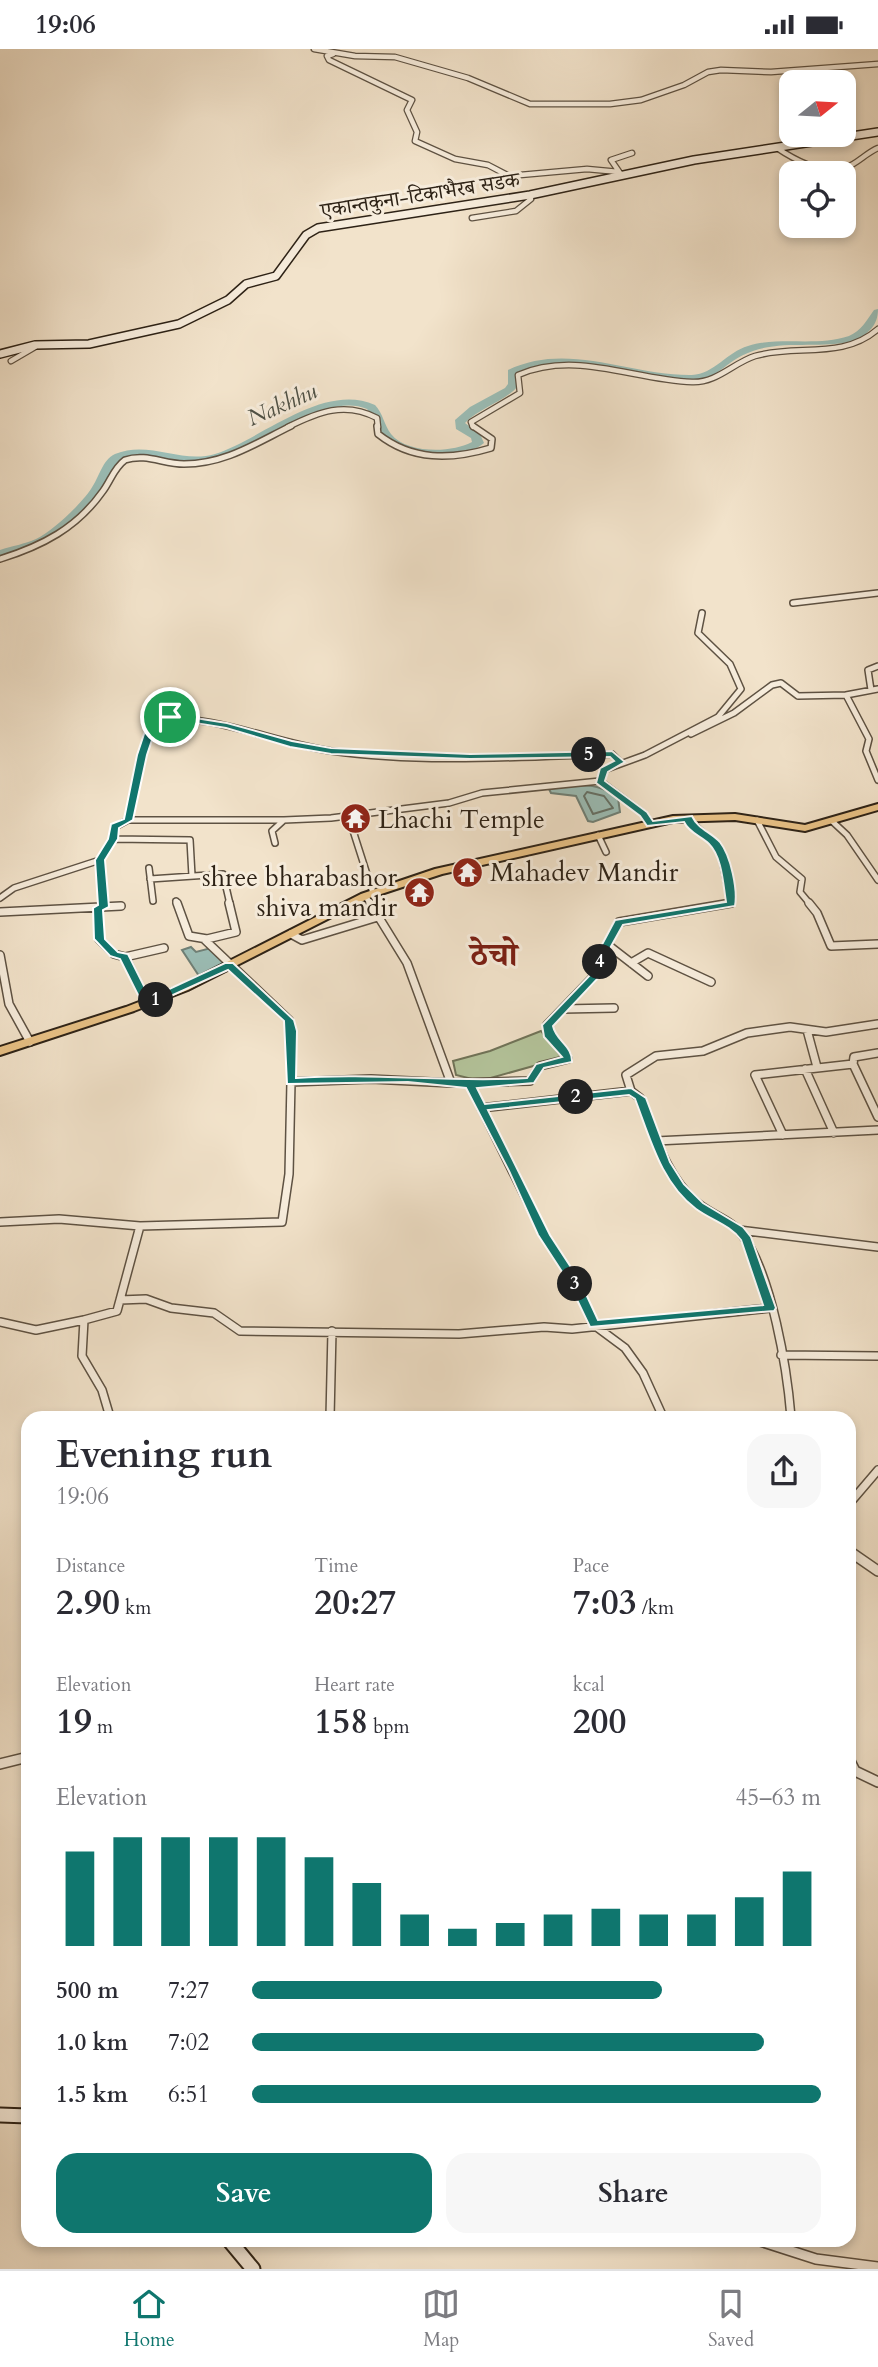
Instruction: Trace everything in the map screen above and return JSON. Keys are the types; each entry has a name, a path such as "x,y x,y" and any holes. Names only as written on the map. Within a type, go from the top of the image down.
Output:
{"main road":[{"name":"एकान्तकुना-टिकाभैरब सडक","path":"0,354 39,345 89,344 179,324 228,300 246,284 276,276 313,230 351,221 378,221 426,210 530,195 624,173 878,132"},
{"path":"0,1051 147,1003 369,895 472,863 688,818 757,820 805,828 878,807"},
{"path":"0,2115 21,2116"},
{"path":"235,2247 253,2269"}],"street":[{"path":"314,49 332,54 395,57 468,78 523,102 537,104 561,101 610,104 641,100 684,85 708,72 721,70 772,72 878,64"},
{"path":"332,54 327,56 329,60 379,81 388,90 409,97 412,100 407,110 417,132 415,141 443,155 488,165 509,176 587,169 624,173"},
{"path":"777,148 793,157 836,169 847,167 864,153 878,148"},
{"path":"624,173 611,160 632,153"},
{"path":"472,218 516,211 531,199 530,195"},
{"path":"0,559 60,538 86,513 118,465 132,458 149,456 175,464 200,463 234,455 313,416 347,408 367,409 377,418 378,434 400,449 428,457 474,454 491,447 492,439 474,429 471,422 520,393 518,376 528,369 547,365 593,368 665,380 712,381 736,364 759,355 834,348 861,341 878,329"},
{"path":"11,361 39,345"},
{"path":"793,603 878,593"},
{"path":"677,739 698,725 718,717 741,689 738,674 728,660 698,633 702,613"},
{"path":"600,781 604,770 645,755 734,713 772,685 781,683 798,696 846,695 875,689 868,670 878,666"},
{"path":"846,695 869,739 866,751 878,780"},
{"path":"128,820 142,755 154,719 170,717 227,726 290,744 331,751 470,757 612,754 620,762"},
{"path":"164,949 125,957 114,954 100,939 100,860 113,839 115,827 128,820 284,820 348,815 449,803 482,793 600,781 644,814 651,824"},
{"path":"348,815 369,895 420,986 451,1083"},
{"path":"290,1082 340,1078 408,1079 470,1085 530,1081 540,1066 568,1059 564,1049 546,1031 549,1020 580,994 597,973 619,922 731,904 720,849 691,825 688,818"},
{"path":"275,843 272,831 284,820"},
{"path":"757,820 776,857 802,879 800,893 817,913 831,946 878,944"},
{"path":"833,822 853,842 864,865 878,880"},
{"path":"598,835 606,852"},
{"path":"113,839 190,840 192,876"},
{"path":"0,898 14,888 100,860"},
{"path":"149,868 152,901"},
{"path":"150,879 223,874 236,932 202,940"},
{"path":"0,1222 22,1223 59,1219 139,1226 282,1222 289,1174 292,1031 289,1020 202,940 189,936 176,901"},
{"path":"0,912 121,906"},
{"path":"291,934 302,940 381,916"},
{"path":"608,945 648,976"},
{"path":"631,963 648,953 711,982"},
{"path":"0,955 9,1004 30,1042"},
{"path":"125,957 147,1003"},
{"path":"563,1009 614,1008"},
{"path":"791,1411 791,1396 770,1308 746,1239 739,1230 699,1205 680,1186 664,1162 640,1098 631,1091 626,1075 636,1066 656,1056 703,1051 747,1033 790,1027 826,1033 878,1024"},
{"path":"807,1030 817,1067"},
{"path":"878,1053 854,1057 853,1064 875,1104 878,1117"},
{"path":"783,1135 755,1075 853,1064"},
{"path":"805,1069 834,1133"},
{"path":"470,1085 544,1235 574,1281 594,1325 625,1348 643,1373 660,1411"},
{"path":"481,1108 631,1091"},
{"path":"656,1141 878,1130"},
{"path":"0,1322 36,1329 117,1311 139,1226"},
{"path":"739,1230 878,1247"},
{"path":"120,1300 146,1299 171,1308 214,1313 240,1331 459,1334 544,1327 572,1329 770,1308"},
{"path":"84,1320 82,1356 102,1390 108,1411"},
{"path":"330,1411 331,1331"},
{"path":"781,1355 878,1356"},
{"path":"856,1496 878,1470"},
{"path":"856,1556 878,1571"},
{"path":"0,1765 21,1759"},
{"path":"856,1771 878,1782"},
{"path":"771,2247 837,2263 878,2267"}],"green space":[{"path":"541,1031 562,1058 480,1081 456,1075 453,1061 490,1051"}],"water":[{"path":"573,785 592,786 607,791 618,798 620,812 593,822 588,821 576,796 551,793 549,789"},
{"path":"191,947 196,952 211,948 225,963 199,976 182,950"}],"waterway":[{"name":"Nakhhu","path":"0,554 41,541 62,526 96,491 108,467 117,457 145,453 180,461 201,461 240,448 313,411 354,403 371,407 387,436 400,445 422,451 460,450 478,443 476,436 460,427 459,422 466,415 502,395 514,385 512,372 529,364 574,362 674,377 702,377 749,349 773,344 850,339 863,333 878,312"}],"place":[{"name":"Lhachi Temple","path":"355,819"},
{"name":"Mahadev Mandir","path":"467,872"},
{"name":"shree bharabashor shiva mandir","path":"420,892"}],"district":[{"name":"ठेचो","path":"494,954"}],"route":[{"path":"170,717 154,719 142,755 128,820 115,827 113,839 100,860 103,907 98,908 97,930 100,939 114,954 125,957 147,1003 229,965 252,988 277,1006 289,1020 292,1031 290,1082 340,1078 408,1079 470,1085 481,1108 631,1091 640,1098 664,1162 680,1186 699,1205 739,1230 746,1239 770,1308 594,1325 574,1281 544,1235 515,1171 481,1108 470,1085 530,1081 540,1066 568,1059 569,1055 546,1031 547,1025 549,1020 588,986 597,973 603,952 615,934 619,922 731,904 726,869 716,843 691,825 688,818 651,824 644,814 626,804 616,792 600,781 604,770 620,762 612,754 470,757 331,751 290,744 227,726 170,717"}]}
